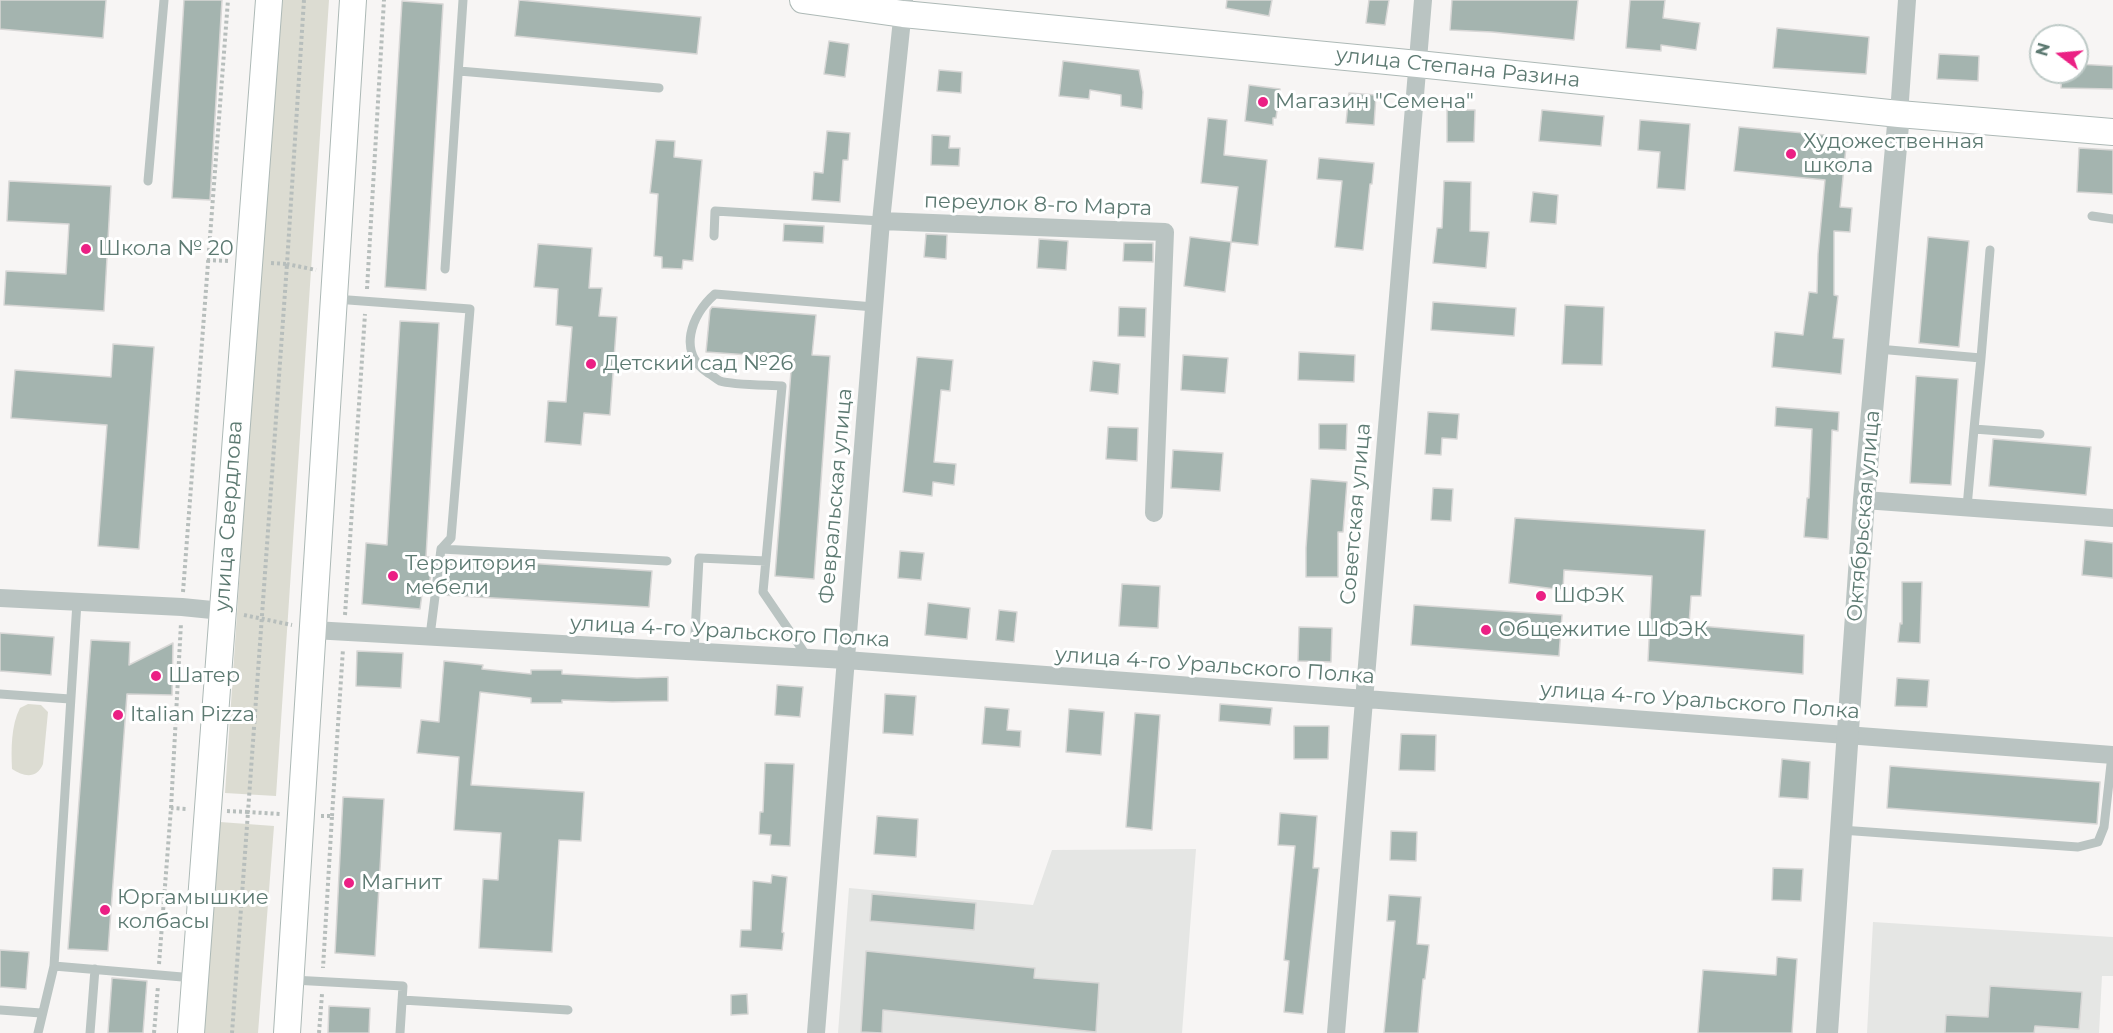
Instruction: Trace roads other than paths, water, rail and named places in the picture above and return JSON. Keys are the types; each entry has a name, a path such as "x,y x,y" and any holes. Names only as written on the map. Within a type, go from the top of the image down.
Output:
{"main road":[{"name":"улица Свердлова","path":"191,1033 269,0"},
{"path":"287,1033 336,299 353,0"},
{"name":"улица Степана Разина","path":"803,0 903,7 1899,114 2113,132"}],"street":[{"name":"Советская улица","path":"1336,1033 1423,0"},
{"name":"Октябрьская улица","path":"1827,1033 1864,500 1907,0"},
{"name":"Февральская улица","path":"816,1033 881,221 903,7"},
{"name":"переулок 8-го Марта","path":"881,221 1165,232 1154,513"},
{"path":"1864,500 2113,518"},
{"path":"0,598 182,606 222,611"},
{"name":"улица 4-го Уральского Полка","path":"314,630 846,660 2113,755"}],"lane":[{"path":"148,181 164,0"},
{"path":"445,269 463,0"},
{"path":"459,71 659,88"},
{"path":"714,236 715,211 881,221"},
{"path":"2092,216 2113,219"},
{"path":"1967,507 1990,250"},
{"path":"808,658 763,592 782,386 720,381 698,367 688,346 702,305 715,294 874,307"},
{"path":"336,299 470,309 451,538 441,549 430,636"},
{"path":"1878,349 1981,358"},
{"path":"1974,429 2040,434"},
{"path":"441,549 667,561"},
{"path":"694,652 699,558 766,561"},
{"path":"38,1033 54,966 77,602"},
{"path":"0,694 70,699"},
{"path":"1841,830 2078,848 2098,842 2104,827 2113,755"},
{"path":"54,966 195,978"},
{"path":"90,1033 95,969"},
{"path":"290,980 403,986 400,1033"},
{"path":"402,1000 568,1010"},
{"path":"0,1010 41,1013"}],"place":[{"name":"Магазин \"Семена\"","path":"1263,102"},
{"name":"Художественная школа","path":"1791,154"},
{"name":"Школа № 20","path":"86,249"},
{"name":"Детский сад №26","path":"591,364"},
{"name":"Территория мебели","path":"393,576"},
{"name":"ШФЭК","path":"1541,596"},
{"name":"Общежитие ШФЭК","path":"1486,630"},
{"name":"Шатер","path":"156,676"},
{"name":"Italian Pizza","path":"118,715"},
{"name":"Магнит","path":"349,883"},
{"name":"Юргамышкие колбасы","path":"105,910"}]}
